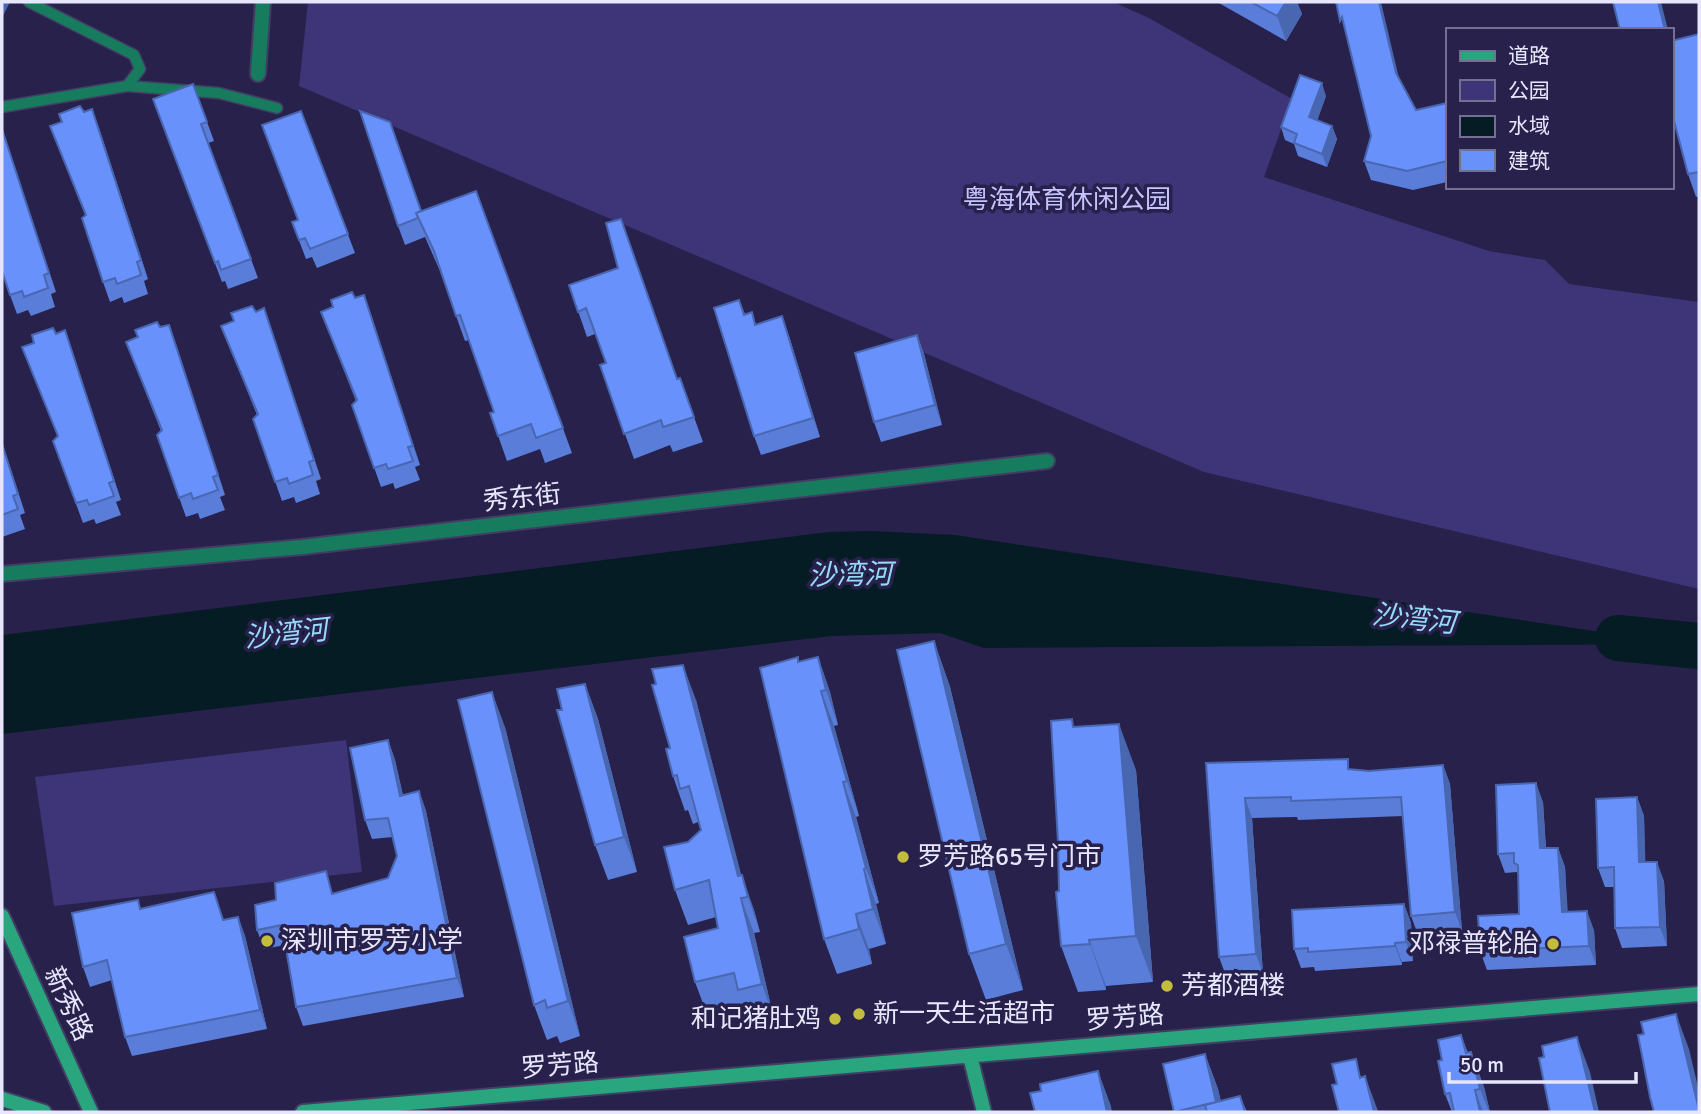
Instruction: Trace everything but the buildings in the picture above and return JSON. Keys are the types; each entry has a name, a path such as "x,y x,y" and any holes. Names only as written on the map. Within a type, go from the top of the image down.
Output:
{"main road":[{"name":"新秀路","path":"2,916 91,1112"},
{"name":"罗芳路","path":"303,1112 1699,994"},
{"path":"970,1056 984,1112"},
{"path":"2,1099 44,1112"}],"street":[{"path":"258,74 263,2"},
{"name":"秀东街","path":"2,573 302,547 1047,461"}],"lane":[{"path":"29,2 134,55 140,69 127,86"},
{"path":"2,107 127,86 219,93 277,108"}],"green space":[{"name":"粤海体育休闲公园","path":"308,2 1113,2 1149,18 1292,99 1264,177 1489,251 1545,260 1569,284 1699,302 1699,589 1204,472 299,86"},
{"path":"346,740 362,872 54,906 35,777"}],"water":[{"path":"829,532 955,535 1680,644 984,648 940,633 832,636 2,734 2,635"}],"waterway":[{"name":"沙湾河","path":"1618,638 1699,646"}],"place":[{"name":"罗芳路65号门市","path":"903,857"},
{"name":"深圳市罗芳小学","path":"267,941"},
{"name":"邓禄普轮胎","path":"1553,944"},
{"name":"芳都酒楼","path":"1167,986"},
{"name":"新一天生活超市","path":"859,1014"},
{"name":"和记猪肚鸡","path":"835,1019"}]}
